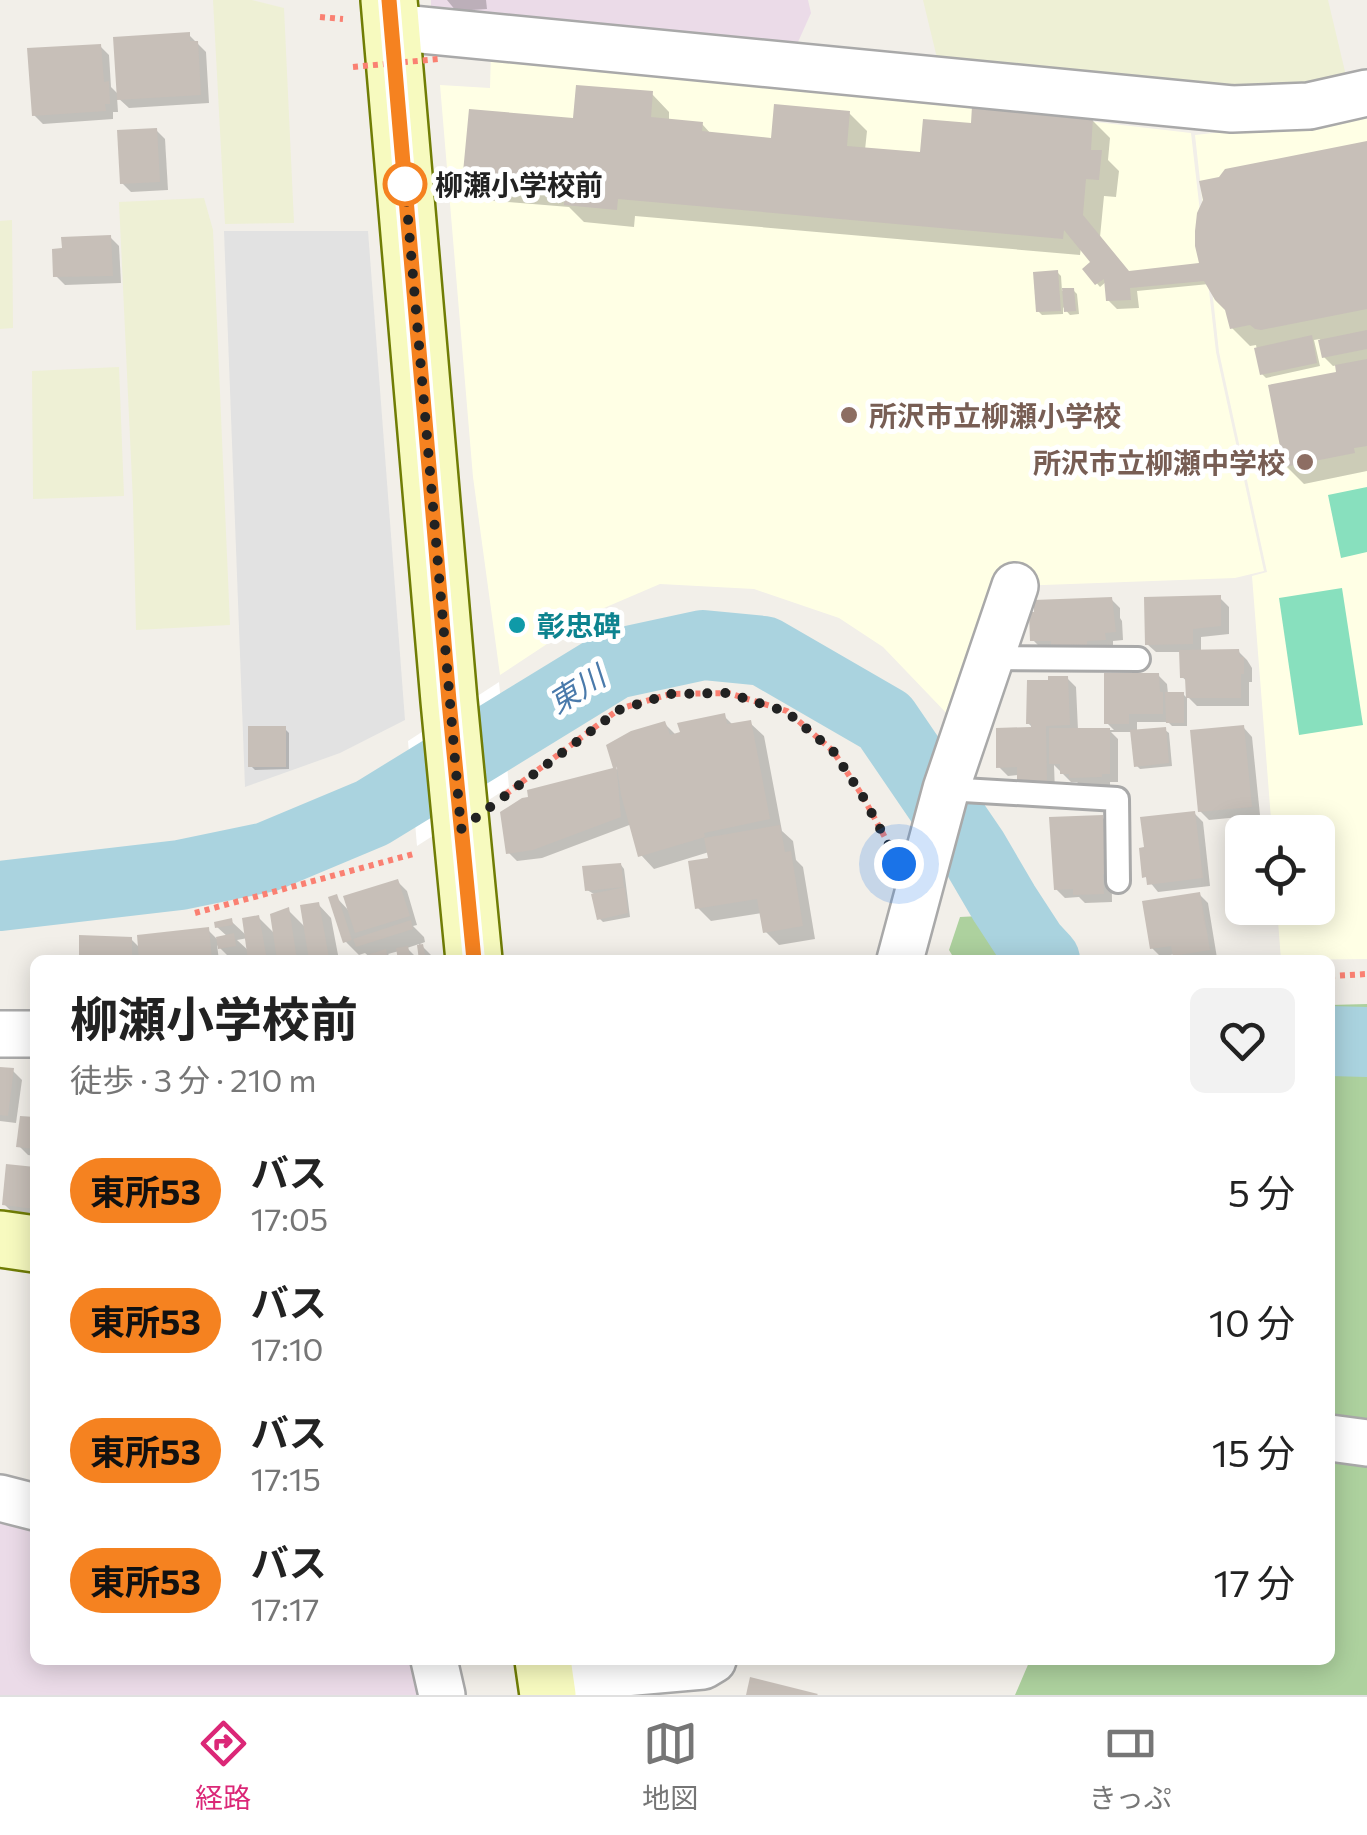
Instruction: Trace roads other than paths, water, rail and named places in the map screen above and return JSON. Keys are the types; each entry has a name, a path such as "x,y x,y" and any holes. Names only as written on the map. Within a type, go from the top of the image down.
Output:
{"street":[{"path":"474,955 390,14 1232,109 1310,106 1367,93"},
{"path":"901,955 946,789 1014,586"},
{"path":"0,1034 30,1034"},
{"path":"0,1239 30,1243"},
{"path":"1335,1439 1367,1442"},
{"path":"0,1498 30,1507"},
{"path":"435,1665 442,1695"},
{"path":"546,1678 705,1665"}],"lane":[{"path":"990,658 1138,659"},
{"path":"946,789 1116,799 1118,881"}],"waterway":[{"name":"東川","path":"0,896 180,875 267,857 372,813 615,664 703,645 764,651 885,721 1040,955"},
{"name":"東川","path":"1335,1041 1367,1042"}],"place":[{"name":"柳瀬小学校前","path":"405,184"},
{"name":"所沢市立柳瀬小学校","path":"849,415"},
{"name":"所沢市立柳瀬中学校","path":"1305,462"},
{"name":"彰忠碑","path":"517,625"}]}
